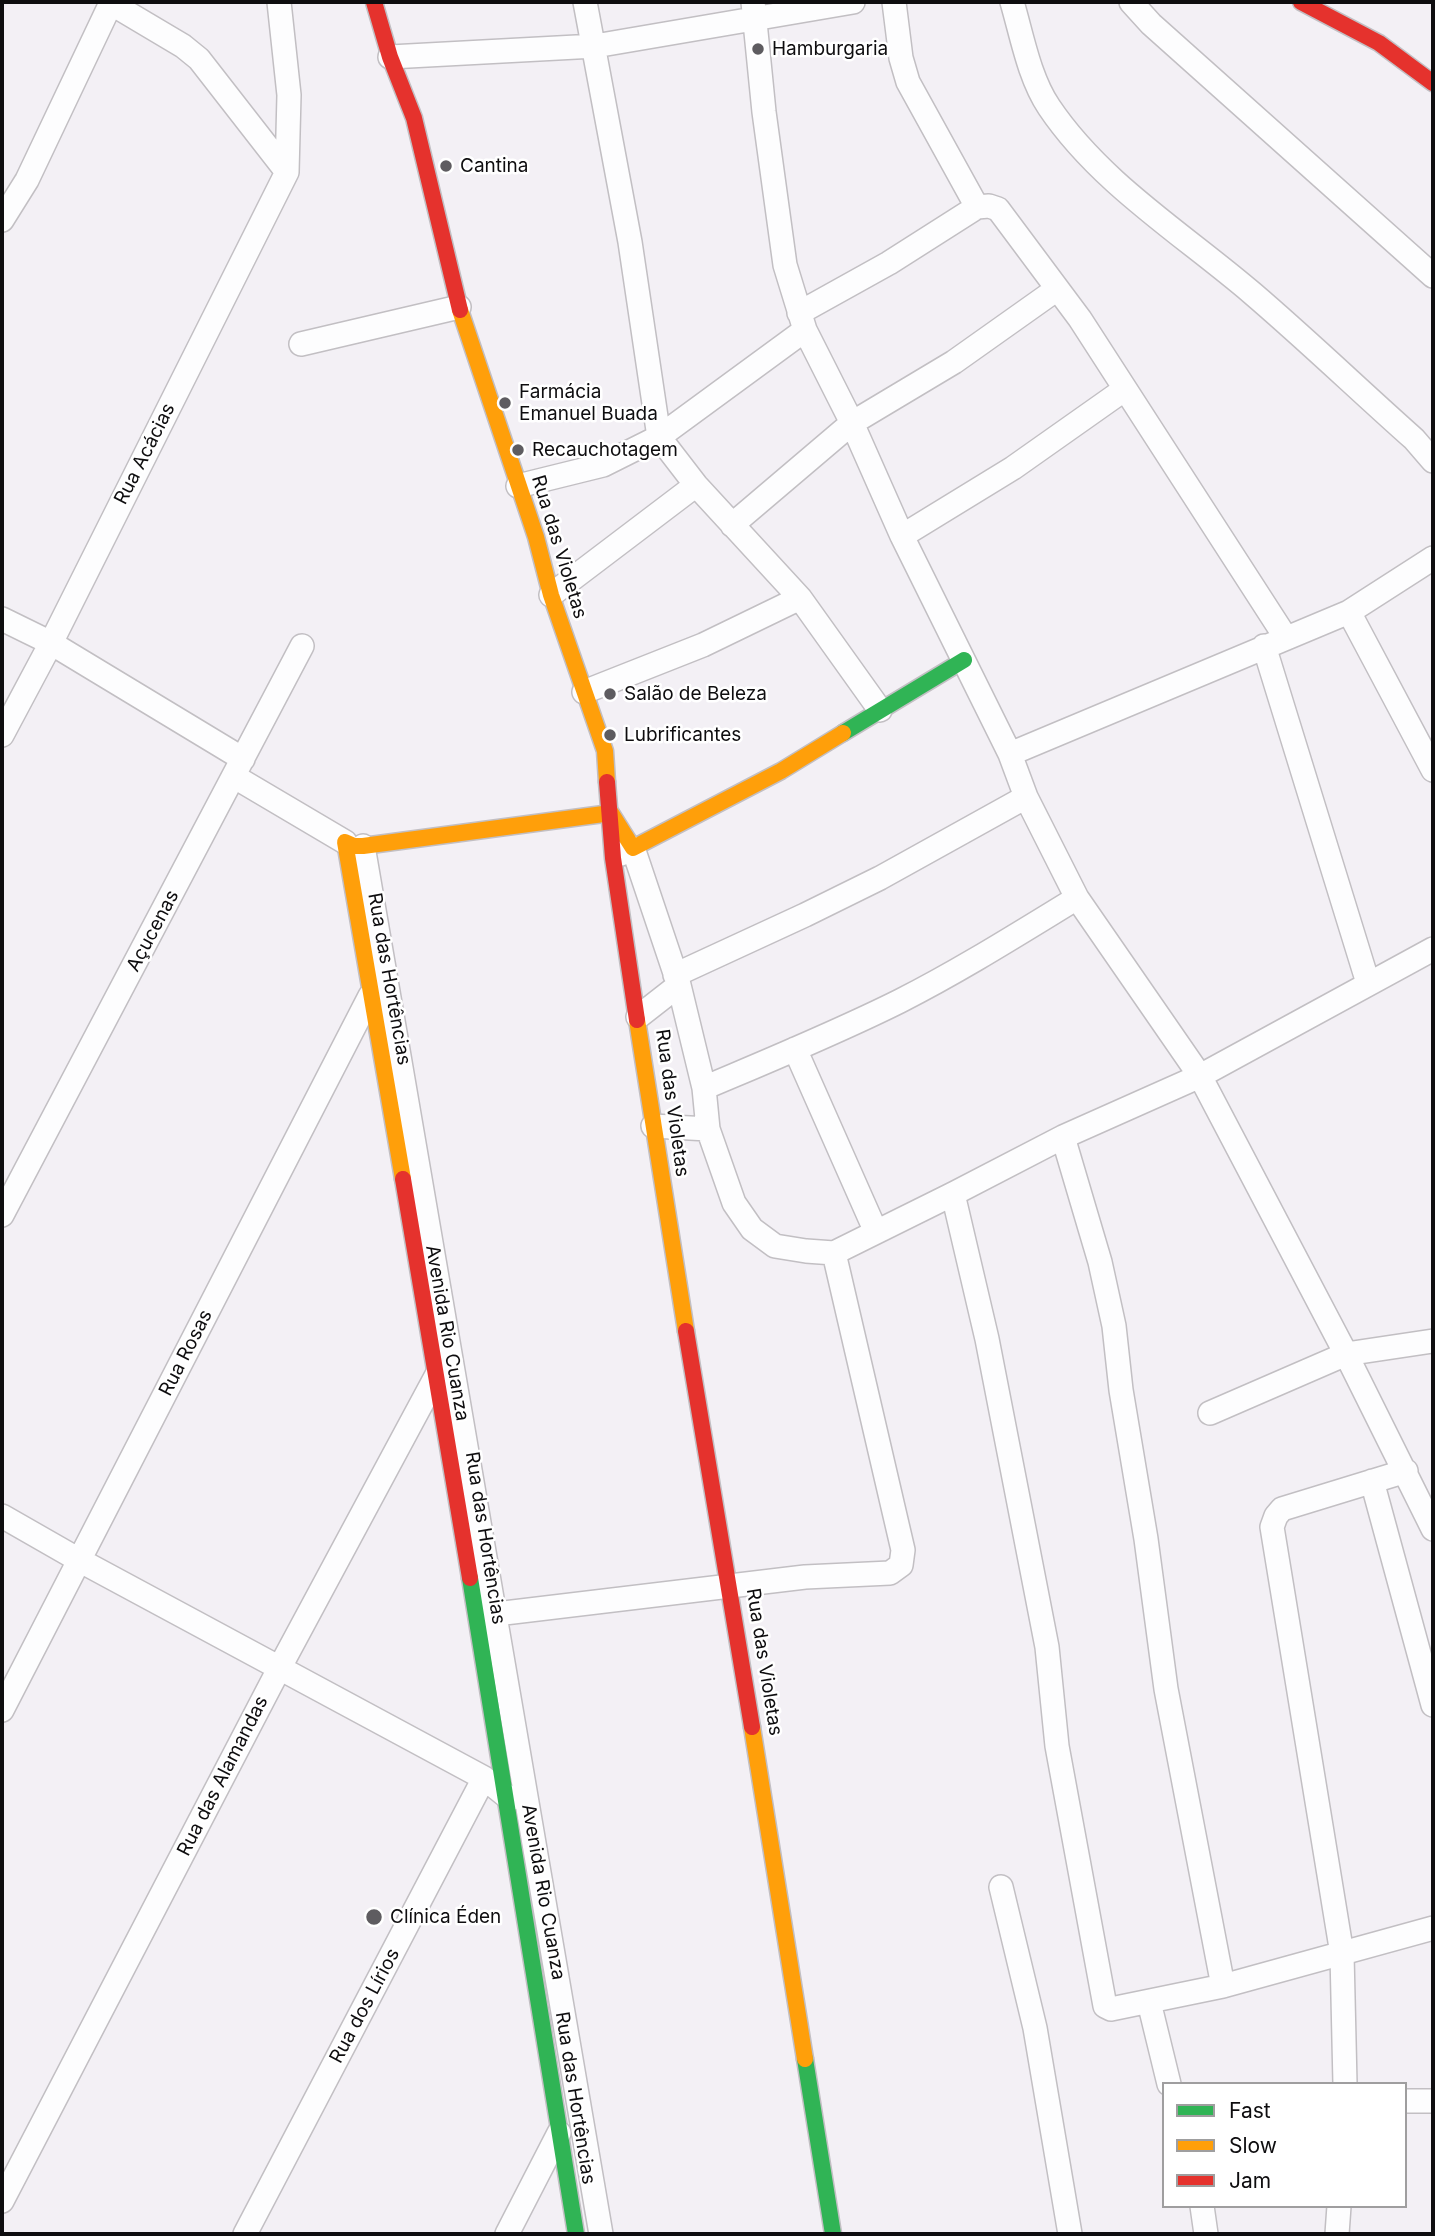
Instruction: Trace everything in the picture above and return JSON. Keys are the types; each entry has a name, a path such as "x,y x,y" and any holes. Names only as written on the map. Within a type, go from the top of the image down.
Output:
{"street":[{"path":"279,2 289,95 287,172"},
{"name":"Rua das Violetas","path":"374,2 390,57 414,118 459,307 536,537 551,595 605,751 611,813 623,853 638,1017 653,1126 730,1586 833,2234"},
{"path":"585,2 630,242 659,437 696,485 800,598 880,710"},
{"path":"390,57 595,46 754,10 853,2"},
{"path":"894,2 901,58 908,82 977,207"},
{"path":"1012,2 1032,70 1047,104 1068,134 1113,180 1252,293 1414,439 1433,461"},
{"path":"1130,2 1151,24 1433,276"},
{"path":"1301,2 1379,43 1433,83"},
{"path":"2,220 27,180 110,3 183,46 199,59 287,172"},
{"path":"754,10 764,112 785,265 802,322 852,423 902,536 1010,754 1026,797 1077,898 1200,1076 1346,1354 1433,1529"},
{"name":"Rua Acácias","path":"2,735 51,643 287,172"},
{"path":"519,486 603,465 659,437 802,322 977,207 989,206 998,209 1080,318 1286,638"},
{"path":"732,525 852,423 954,362 1057,289"},
{"path":"301,344 459,307"},
{"path":"902,536 1013,468 1125,389"},
{"path":"551,595 696,485"},
{"path":"1010,754 1349,612 1433,558"},
{"path":"584,692 703,645 800,598"},
{"path":"1349,612 1433,770"},
{"path":"2,619 51,643 352,846 611,813 623,853 677,980 704,1088 708,1129 734,1203 752,1229 775,1246 834,1253 1063,1137 1200,1076 1433,948"},
{"name":"Açucenas","path":"2,1215 302,646"},
{"path":"1264,646 1368,983"},
{"path":"623,853 781,771 964,660"},
{"path":"638,1017 677,980 880,878 1026,797"},
{"name":"Rua das Hortências","path":"352,846 370,996 444,1365 507,1796 576,2234"},
{"name":"Avenida Rio Cuanza","path":"352,846 444,1365 496,1615 601,2234"},
{"path":"704,1088 900,1000 954,972 1077,898"},
{"name":"Rua Rosas","path":"2,1710 370,996"},
{"path":"795,1049 876,1232"},
{"path":"653,1126 708,1129"},
{"path":"1063,1137 1100,1262 1114,1326 1121,1390 1146,1539 1166,1689 1223,1986"},
{"path":"953,1194 987,1339 1047,1647 1057,1746 1102,2002 1111,2009 1223,1986 1433,1928"},
{"path":"496,1615 804,1577 890,1573 901,1565 902,1550 834,1253"},
{"path":"1210,1413 1346,1354 1433,1341"},
{"name":"Rua das Alamandas","path":"2,2201 280,1667 444,1365"},
{"path":"1345,2082 1342,1954 1272,1527 1282,1509 1406,1471"},
{"path":"1372,1481 1433,1705"},
{"path":"2,1516 484,1778 530,1813"},
{"name":"Rua dos Lírios","path":"245,2234 484,1778"},
{"path":"1001,1887 1035,2028 1070,2234"},
{"path":"1149,2002 1169,2082"},
{"path":"1407,2101 1433,2101"},
{"path":"507,2234 559,2133"},
{"path":"1202,2208 1206,2234"},
{"path":"1337,2234 1339,2208"}],"traffic: fast":[{"path":"843,733 964,660"},
{"path":"470,1578 576,2234"},
{"path":"805,2059 833,2234"}],"traffic: slow":[{"path":"460,310 536,537 551,595 605,751 607,782"},
{"path":"611,813 633,848 781,771 843,733"},
{"path":"403,1179 345,842 363,846 611,813"},
{"path":"637,1020 686,1331"},
{"path":"752,1727 805,2059"}],"traffic: jam":[{"path":"374,2 390,57 414,118 460,310"},
{"path":"1301,2 1379,43 1433,83"},
{"path":"607,782 613,858 637,1020"},
{"path":"403,1179 470,1578"},
{"path":"686,1331 752,1727"}],"place":[{"name":"Hamburgaria","path":"758,49"},
{"name":"Cantina","path":"446,166"},
{"name":"Farmácia Emanuel Buada","path":"505,403"},
{"name":"Recauchotagem","path":"518,450"},
{"name":"Salão de Beleza","path":"610,694"},
{"name":"Lubrificantes","path":"610,735"},
{"name":"Clínica Éden","path":"374,1917"}]}
